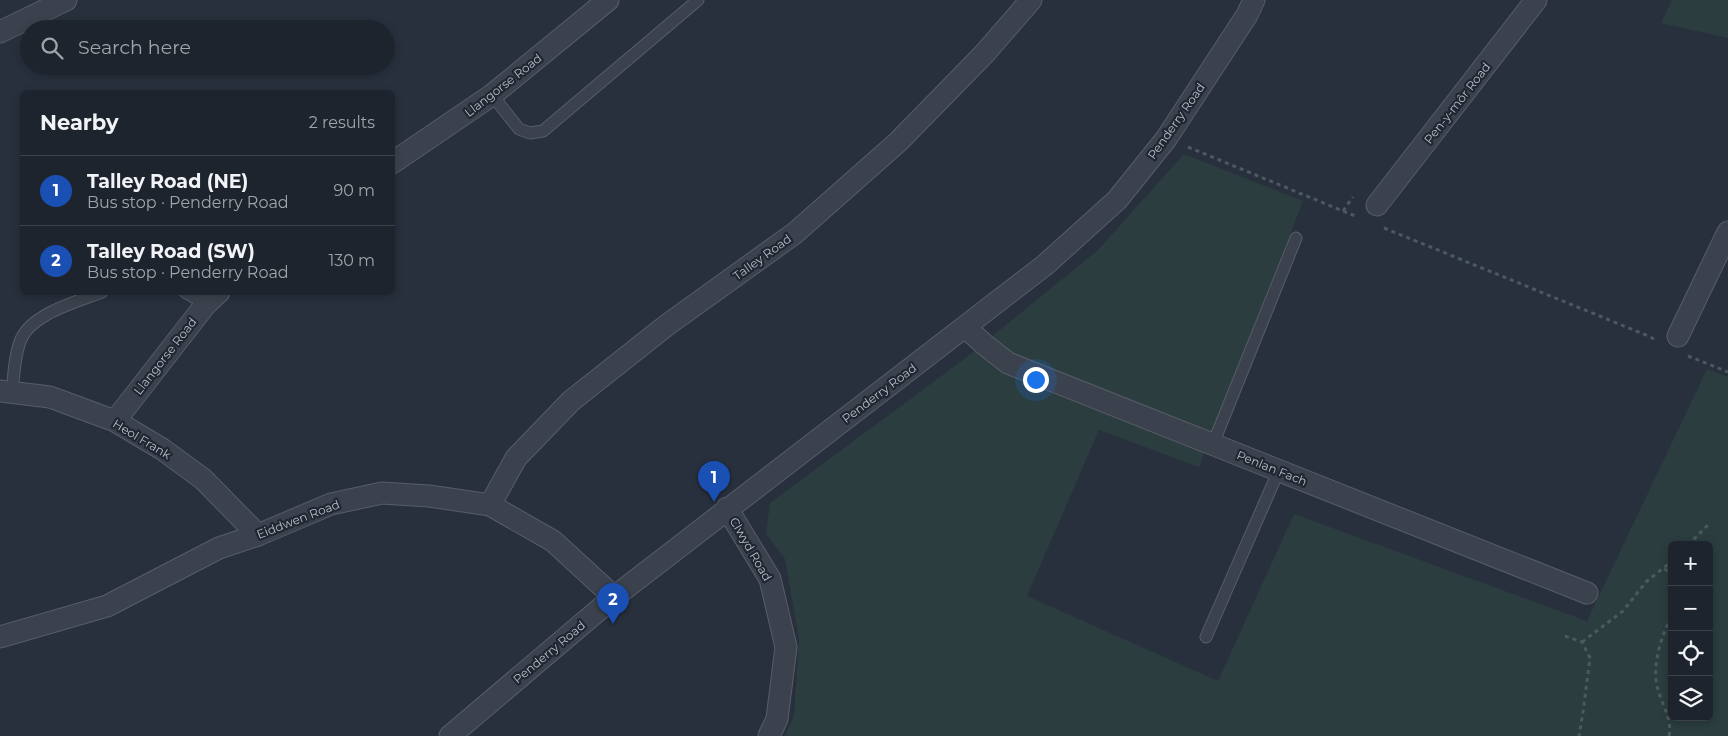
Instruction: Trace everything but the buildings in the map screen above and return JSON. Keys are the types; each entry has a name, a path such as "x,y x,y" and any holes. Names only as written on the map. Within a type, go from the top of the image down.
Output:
{"street":[{"path":"25,20 66,0"},
{"name":"Llangorse Road","path":"395,161 492,95 608,0"},
{"name":"Talley Road","path":"490,505 516,458 571,401 667,325 796,233 898,142 985,53 1031,0"},
{"name":"Penderry Road","path":"450,736 614,597 727,508 1045,265 1117,200 1166,139 1247,15 1254,0"},
{"name":"Pen-y-môr Road","path":"1373,216 1536,0"},
{"path":"0,32 20,22"},
{"path":"1674,344 1728,232"},
{"name":"Llangorse Road","path":"115,421 212,298"},
{"name":"Penlan Fach","path":"965,327 985,346 1008,363 1587,593"},
{"name":"Heol Frank","path":"6,392 50,397 115,421 162,449 203,479 258,535"},
{"name":"Eiddwen Road","path":"0,637 107,606 219,548 258,535 331,504 382,494 429,496 490,505 553,541 614,597"},
{"name":"Clwyd Road","path":"727,508 770,579 786,647 777,719 770,736"}],"lane":[{"path":"492,95 519,129 530,133 543,130 698,0"},
{"path":"1213,444 1296,238"},
{"path":"6,392 20,342 26,329 49,313 94,295"},
{"path":"198,295 212,298"},
{"path":"1206,637 1279,470"}],"path":[{"path":"1166,139 1373,216 1646,335 1674,344 1728,372"},
{"path":"1692,541 1708,525"},
{"path":"1582,642 1623,611 1646,582 1668,564"},
{"path":"1664,568 1668,570"},
{"path":"1668,624 1657,658 1656,681 1671,726 1669,736"},
{"path":"1565,636 1582,642 1590,658 1584,712 1579,736"}],"shaded area":[{"path":"1672,0 1728,0 1728,38 1661,23"},
{"path":"1184,154 1303,201 1199,467 1099,430 1027,596 1218,681 1294,514 1587,621 1707,369 1728,377 1728,736 785,736 794,715 799,640 785,559 766,534 770,503 963,360 1098,250"}],"place":[{"name":"Talley Road (NE)","path":"714,502"},
{"name":"Talley Road (SW)","path":"613,624"}]}
